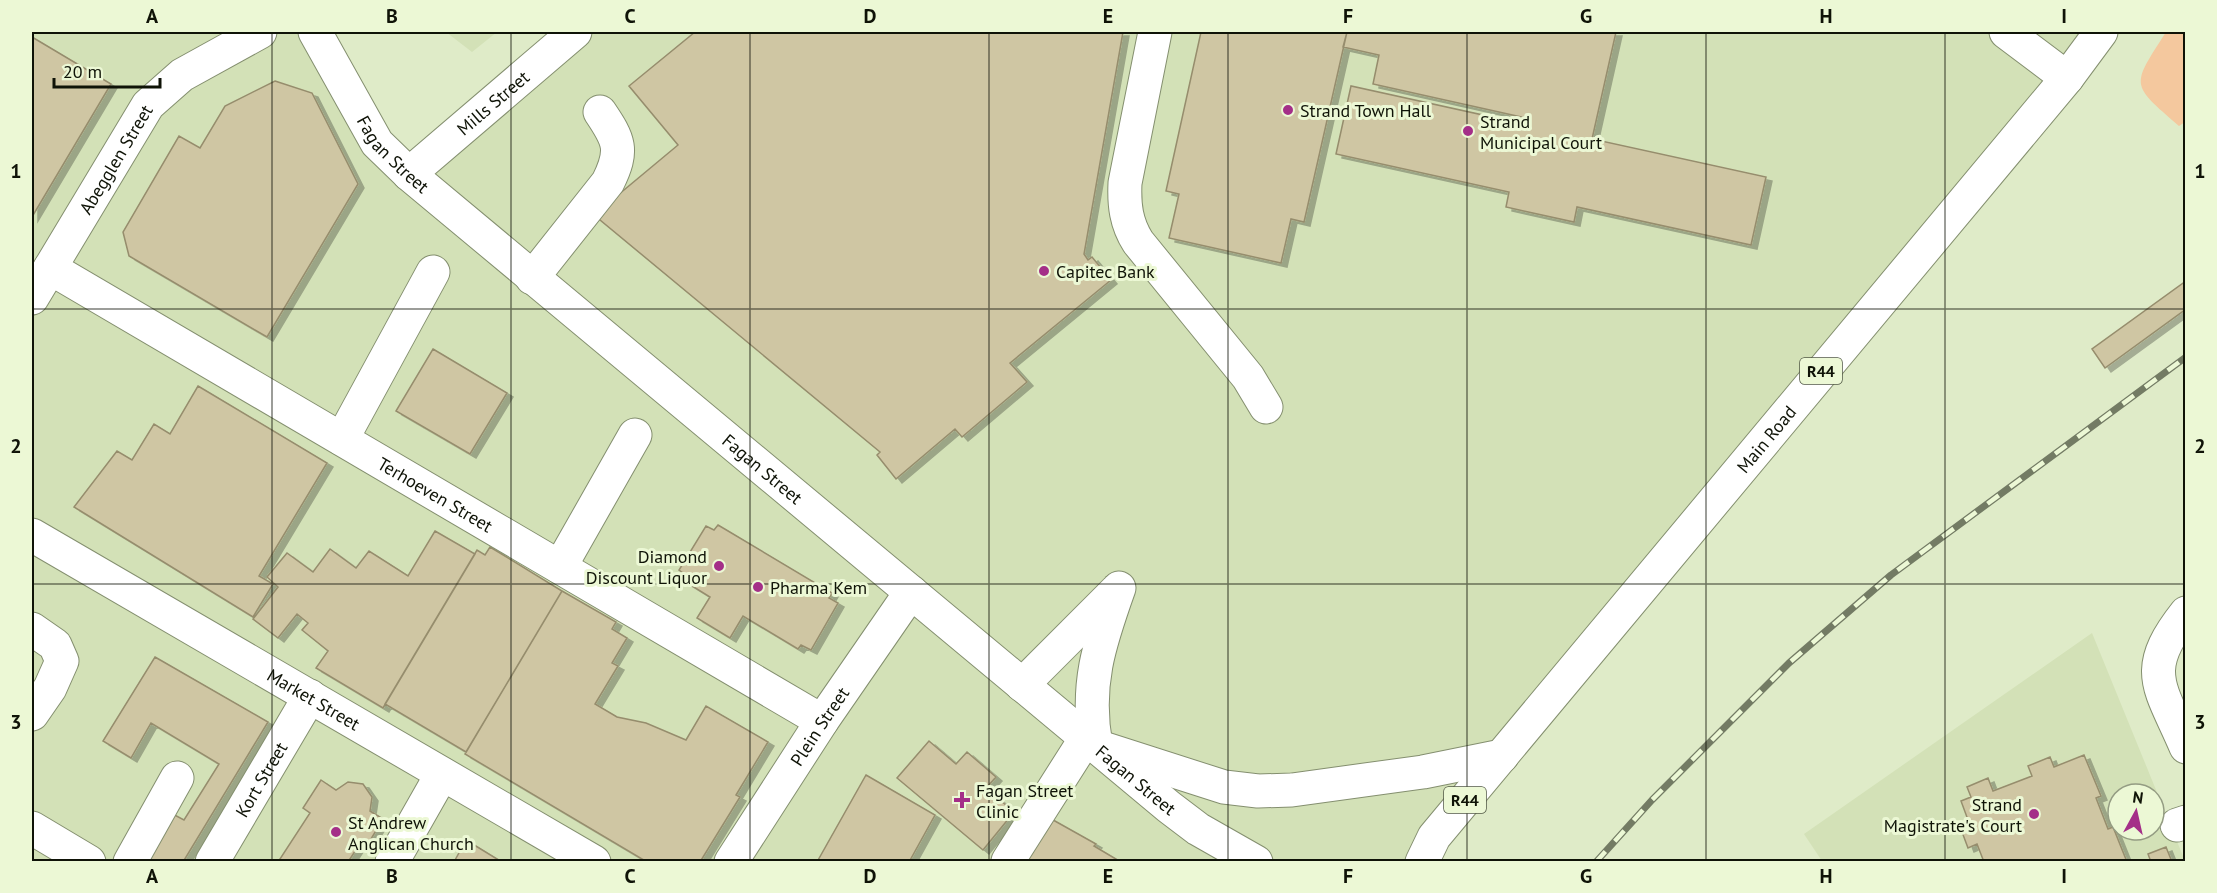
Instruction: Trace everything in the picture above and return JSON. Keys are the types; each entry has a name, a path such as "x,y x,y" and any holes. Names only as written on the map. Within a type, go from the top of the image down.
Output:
{"street":[{"name":"Abegglen Street","path":"32,298 148,105 183,75 260,32"},
{"name":"Fagan Street","path":"315,32 377,143 409,174 1191,824 1256,861"},
{"name":"Mills Street","path":"409,174 575,32"},
{"path":"1155,32 1125,183 1124,198 1128,224 1138,242 1248,377 1266,407"},
{"path":"2006,32 2067,78"},
{"name":"Main Road","path":"1397,861 1425,853 1502,756 2067,78 2101,32"},
{"path":"532,278 608,182 616,165 616,135 600,112"},
{"name":"Terhoeven Street","path":"50,268 822,721"},
{"path":"342,439 433,272"},
{"path":"560,567 635,435"},
{"name":"Market Street","path":"32,535 594,861"},
{"path":"1008,861 1091,742 1092,677 1102,634 1119,588 1022,685"},
{"name":"Plein Street","path":"731,861 910,592"},
{"path":"2186,613 2169,635 2160,654 2157,673 2186,747"},
{"path":"32,629 55,645 62,661 50,688 32,714"},
{"name":"Kort Street","path":"212,861 310,696"},
{"path":"1091,742 1224,787 1258,791 1292,790 1423,772 1502,756"},
{"path":"392,861 442,774"},
{"path":"130,861 177,778"},
{"path":"32,828 88,861"}],"shaded area":[{"path":"32,32 317,32 408,174 579,32 2102,32 1429,846 1399,862 32,861"},
{"path":"446,32 497,32 472,52"},
{"path":"2166,32 2185,32 2185,122 2179,126 2151,101 2141,84 2146,64"},
{"path":"2092,633 2153,782 2106,782 2106,842 2166,842 2166,814 2185,861 1822,861 1804,834"}],"building":[{"path":"695,32 1123,32 1084,254 1088,260 1092,257 1111,280 1010,363 1027,382 962,437 955,429 896,479 877,455 880,452 594,215 678,145 629,86"},
{"path":"1201,32 1347,32 1304,222 1291,219 1281,263 1169,238 1179,194 1166,191"},
{"name":"Strand Municipal Court","path":"1347,32 1616,32 1592,139 1766,177 1751,245 1577,207 1574,222 1506,207 1509,192 1336,154 1351,86 1524,124 1526,118 1373,84 1379,55 1343,47"},
{"path":"32,37 111,84 32,217"},
{"path":"275,81 312,93 358,184 267,337 129,256 123,232 179,136 200,148 225,106"},
{"path":"2186,281 2186,309 2105,368 2092,349"},
{"path":"433,349 507,393 470,454 396,411"},
{"path":"198,386 327,463 259,576 273,584 253,617 74,507 117,451 132,460 154,424 170,434"},
{"name":"Pharma Kem","path":"718,525 832,593 829,598 838,603 811,650 801,645 798,649 743,616 730,638 697,618 710,597 684,581 687,576 679,570 706,526 714,530"},
{"path":"435,531 475,554 383,708 316,668 328,651 302,630 308,623 297,614 278,638 253,619 278,587 267,577 287,553 313,572 330,549 356,568 369,551 408,576"},
{"path":"490,547 562,591 466,752 385,704 477,550 485,555"},
{"path":"562,591 616,622 612,629 627,638 612,663 618,666 595,704 617,717 646,723 686,740 706,706 768,742 736,795 740,797 700,862 647,862 465,754"},
{"path":"155,657 268,722 183,862 148,862 169,812 184,820 219,764 151,723 131,758 103,741"},
{"name":"Fagan Street Clinic","path":"929,741 956,764 967,752 996,777 986,788 1014,812 983,850 897,778"},
{"name":"Strand Magistrate's Court","path":"2084,755 2101,796 2096,798 2106,824 2106,842 2119,842 2127,862 1984,862 1977,844 1968,848 1962,832 1971,828 1961,801 1971,797 1967,787 1988,778 1993,791 2032,776 2028,766 2050,757 2054,767"},
{"path":"866,775 935,815 909,862 817,862"},
{"name":"St Andrew Anglican Church","path":"321,780 336,790 348,782 363,784 372,797 370,811 383,819 365,849 359,845 348,862 278,862 310,813 303,808"},
{"path":"1046,816 1096,844 1094,846 1121,862 1020,862"},
{"path":"466,840 502,862 454,862"},
{"path":"2166,847 2172,862 2151,862 2148,854"}],"railway":[{"path":"1596,862 1652,800 1789,663 1891,575 2186,357"}],"place":[{"name":"Strand Town Hall","path":"1288,110"},
{"name":"Strand Municipal Court","path":"1468,131"},
{"name":"Capitec Bank","path":"1044,271"},
{"name":"Diamond Discount Liquor","path":"719,566"},
{"name":"Pharma Kem","path":"758,587"},
{"name":"Fagan Street Clinic","path":"962,800"},
{"name":"Strand Magistrate's Court","path":"2034,814"},
{"name":"St Andrew Anglican Church","path":"336,832"}]}
